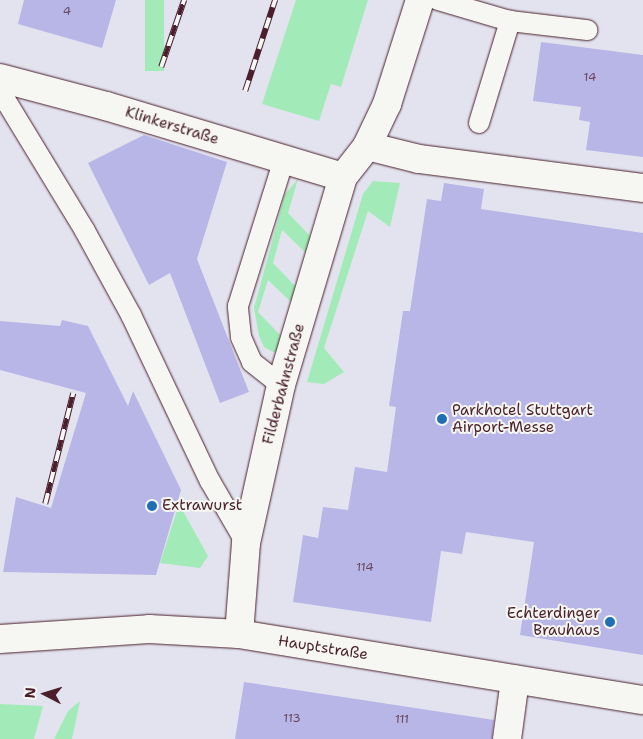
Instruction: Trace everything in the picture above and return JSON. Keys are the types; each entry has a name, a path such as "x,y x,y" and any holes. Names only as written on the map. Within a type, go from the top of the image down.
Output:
{"street":[{"name":"Filderbahnstraße","path":"239,634 246,543 282,385 343,177 367,146 387,104 420,0"},
{"name":"Klinkerstraße","path":"0,78 106,106 343,177"},
{"path":"367,146 419,159 643,188"},
{"name":"Hauptstraße","path":"0,639 149,629 239,634 643,700"},
{"path":"507,739 515,680"}],"lane":[{"path":"438,0 510,21 587,30"},
{"path":"479,123 510,21"},
{"path":"0,91 85,231 131,315 210,481 246,543"},
{"path":"282,385 252,362 241,337 238,306 284,159"}],"green space":[{"path":"145,0 164,0 164,71 145,71"},
{"path":"296,0 368,0 341,87 331,84 319,121 262,104"},
{"path":"298,179 288,213 312,238 308,255 282,230 273,263 298,289 293,304 268,280 258,312 283,338 279,351 273,352 264,347 259,336 254,308 285,194"},
{"path":"373,181 400,183 390,227 368,211 324,348 344,372 324,384 307,382 363,194"},
{"path":"179,504 208,556 200,568 160,563"},
{"path":"80,701 72,739 54,739 68,711"},
{"path":"0,704 43,706 34,739 0,739"}],"building":[{"path":"24,0 116,0 102,48 18,24"},
{"path":"541,42 643,55 643,157 586,150 590,122 579,120 581,107 533,101"},
{"path":"144,135 227,162 197,259 249,392 220,403 170,273 149,285 88,163"},
{"name":"Parkhotel Stuttgart Airport-Messe","path":"444,183 484,189 481,209 643,233 643,655 520,635 534,542 466,532 462,554 441,551 431,622 293,602 303,535 318,538 323,507 348,510 355,467 387,472 396,407 389,406 403,311 410,311 427,199 441,201"},
{"path":"62,320 88,326 128,406 133,391 181,490 156,575 3,572 16,497 51,508 86,393 0,370 0,321 60,326"},
{"path":"244,682 494,720 492,739 235,739"}],"railway":[{"path":"161,67 184,0"},
{"path":"245,91 275,0"},
{"path":"45,504 73,393"}],"place":[{"name":"Parkhotel Stuttgart Airport-Messe","path":"442,419"},
{"name":"Extrawurst","path":"152,506"},
{"name":"Echterdinger Brauhaus","path":"610,622"}]}
